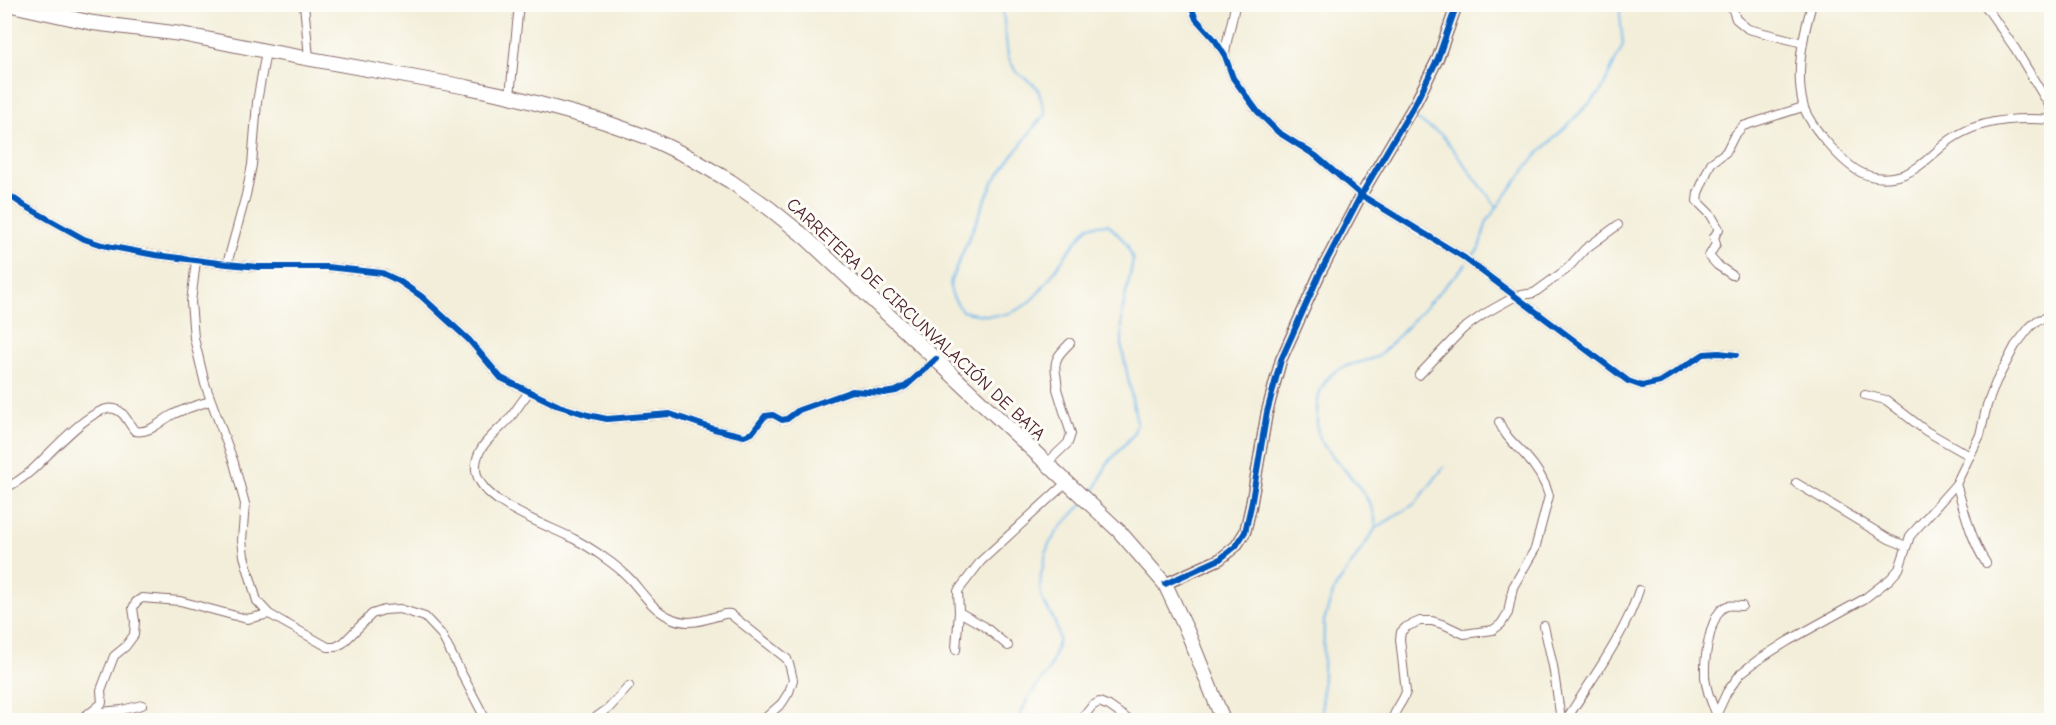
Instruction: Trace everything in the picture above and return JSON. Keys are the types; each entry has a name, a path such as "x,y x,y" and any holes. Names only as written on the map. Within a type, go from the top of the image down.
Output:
{"main road":[{"name":"CARRETERA DE CIRCUNVALACIÓN DE BATA","path":"7,4 93,23 181,34 510,96 602,121 647,137 687,156 730,181 804,236 1119,531 1165,584 1188,633 1223,720"}],"street":[{"path":"304,4 309,57"},
{"path":"510,96 519,4"},
{"path":"1190,4 1196,19 1215,40 1225,56 1233,78 1258,112 1278,132 1316,156 1361,195 1463,257 1628,381 1642,386 1660,382 1704,354 1736,355"},
{"path":"1225,56 1235,4"},
{"path":"1165,584 1220,559 1236,546 1245,532 1267,412 1281,360 1320,273 1361,195 1416,102 1437,58 1457,4"},
{"path":"1731,4 1736,20 1748,29 1803,43"},
{"path":"1812,4 1803,43 1800,86 1803,106 1820,134 1841,158 1857,171 1872,177 1901,176 1918,166 1952,138 1970,128 1993,121 2052,120"},
{"path":"1984,4 2016,50 2052,110"},
{"path":"227,264 252,165 257,102 266,51"},
{"path":"1732,275 1717,265 1709,256 1716,244 1714,237 1719,229 1711,214 1697,201 1701,185 1711,163 1726,152 1734,136 1743,126 1803,106"},
{"path":"4,192 84,239 126,249 196,261 258,267 327,267 382,273 421,296 469,340 501,378 559,406 607,419 670,414 714,429 744,436 752,433 765,416 773,415 782,420 787,419 799,410 852,391 884,393 896,391 906,386 936,359"},
{"path":"1419,375 1463,329 1516,296 1534,293 1566,269 1585,249 1618,225"},
{"path":"196,261 191,302 192,325 210,401 234,463 245,504 246,516 242,540 244,556 257,601 269,614 328,647 335,647 343,643 372,614 384,610 400,609 425,617 441,634 486,720"},
{"path":"1715,717 1727,692 1741,673 1758,660 1873,592 1899,569 1910,536 1956,484 1980,435 1987,405 1996,382 2015,346 2038,320 2052,316"},
{"path":"1047,463 1068,443 1071,434 1057,389 1055,370 1058,354 1070,343"},
{"path":"528,392 480,451 476,461 476,472 481,484 491,496 575,539 596,553 629,578 643,596 667,617 692,624 724,613 730,614 787,659 793,680 789,692 782,703 763,720"},
{"path":"1864,395 1886,400 1926,431 1970,456"},
{"path":"4,489 18,482 71,431 100,410 117,409 135,431 142,432 148,431 186,408 210,401"},
{"path":"1392,720 1406,692 1401,632 1406,627 1420,621 1432,621 1455,628 1464,634 1493,630 1501,624 1508,613 1513,587 1535,549 1548,505 1548,490 1525,454 1509,439 1499,422"},
{"path":"957,633 956,650 958,591 981,561 1067,482"},
{"path":"1796,483 1889,539 1906,546"},
{"path":"1956,484 1969,529 1986,563"},
{"path":"1566,720 1616,639 1634,606 1639,590"},
{"path":"80,720 102,703 101,690 114,656 134,635 133,608 142,598 180,601 247,619 269,614"},
{"path":"1715,717 1705,677 1706,651 1715,617 1720,610 1727,606 1742,606"},
{"path":"959,612 984,626 1008,646"},
{"path":"1544,626 1561,720"},
{"path":"592,720 604,716 629,686"},
{"path":"1081,720 1092,705 1100,702 1129,720"},
{"path":"90,713 122,710 142,705"}],"waterway":[{"path":"1002,4 1008,57 1016,72 1037,87 1046,114 993,182 951,280 950,289 962,311 981,315 1009,313 1021,308 1031,300 1089,226 1108,224 1127,244 1133,260 1122,313 1122,348 1137,423 1133,435 1107,464 1090,497"},
{"path":"1469,259 1479,249 1487,221 1532,160 1600,93 1623,45 1619,4"},
{"path":"1414,118 1442,135 1497,207"},
{"path":"1322,720 1324,621 1334,590 1376,528 1374,515 1363,492 1320,440 1317,423 1320,392 1327,379 1343,367 1381,354 1466,264"},
{"path":"1376,528 1416,503 1444,467"},
{"path":"1018,720 1028,698 1050,668 1059,639 1055,622 1042,599 1040,589 1048,546 1059,529 1084,503"}],"cycle path":[{"path":"1190,4 1196,19 1215,40 1225,56 1233,78 1258,112 1278,132 1316,156 1361,195 1463,257 1628,381 1642,386 1660,382 1704,354 1736,355"},
{"path":"1165,584 1220,559 1236,546 1245,532 1267,412 1281,360 1320,273 1361,195 1416,102 1438,58 1457,4"},
{"path":"4,192 84,239 102,245 155,255 227,264 258,267 327,267 382,273 421,296 469,340 501,378 559,406 607,419 670,414 714,429 744,436 752,433 765,416 773,415 782,420 787,419 799,410 852,391 884,393 896,391 906,386 936,359"}]}
